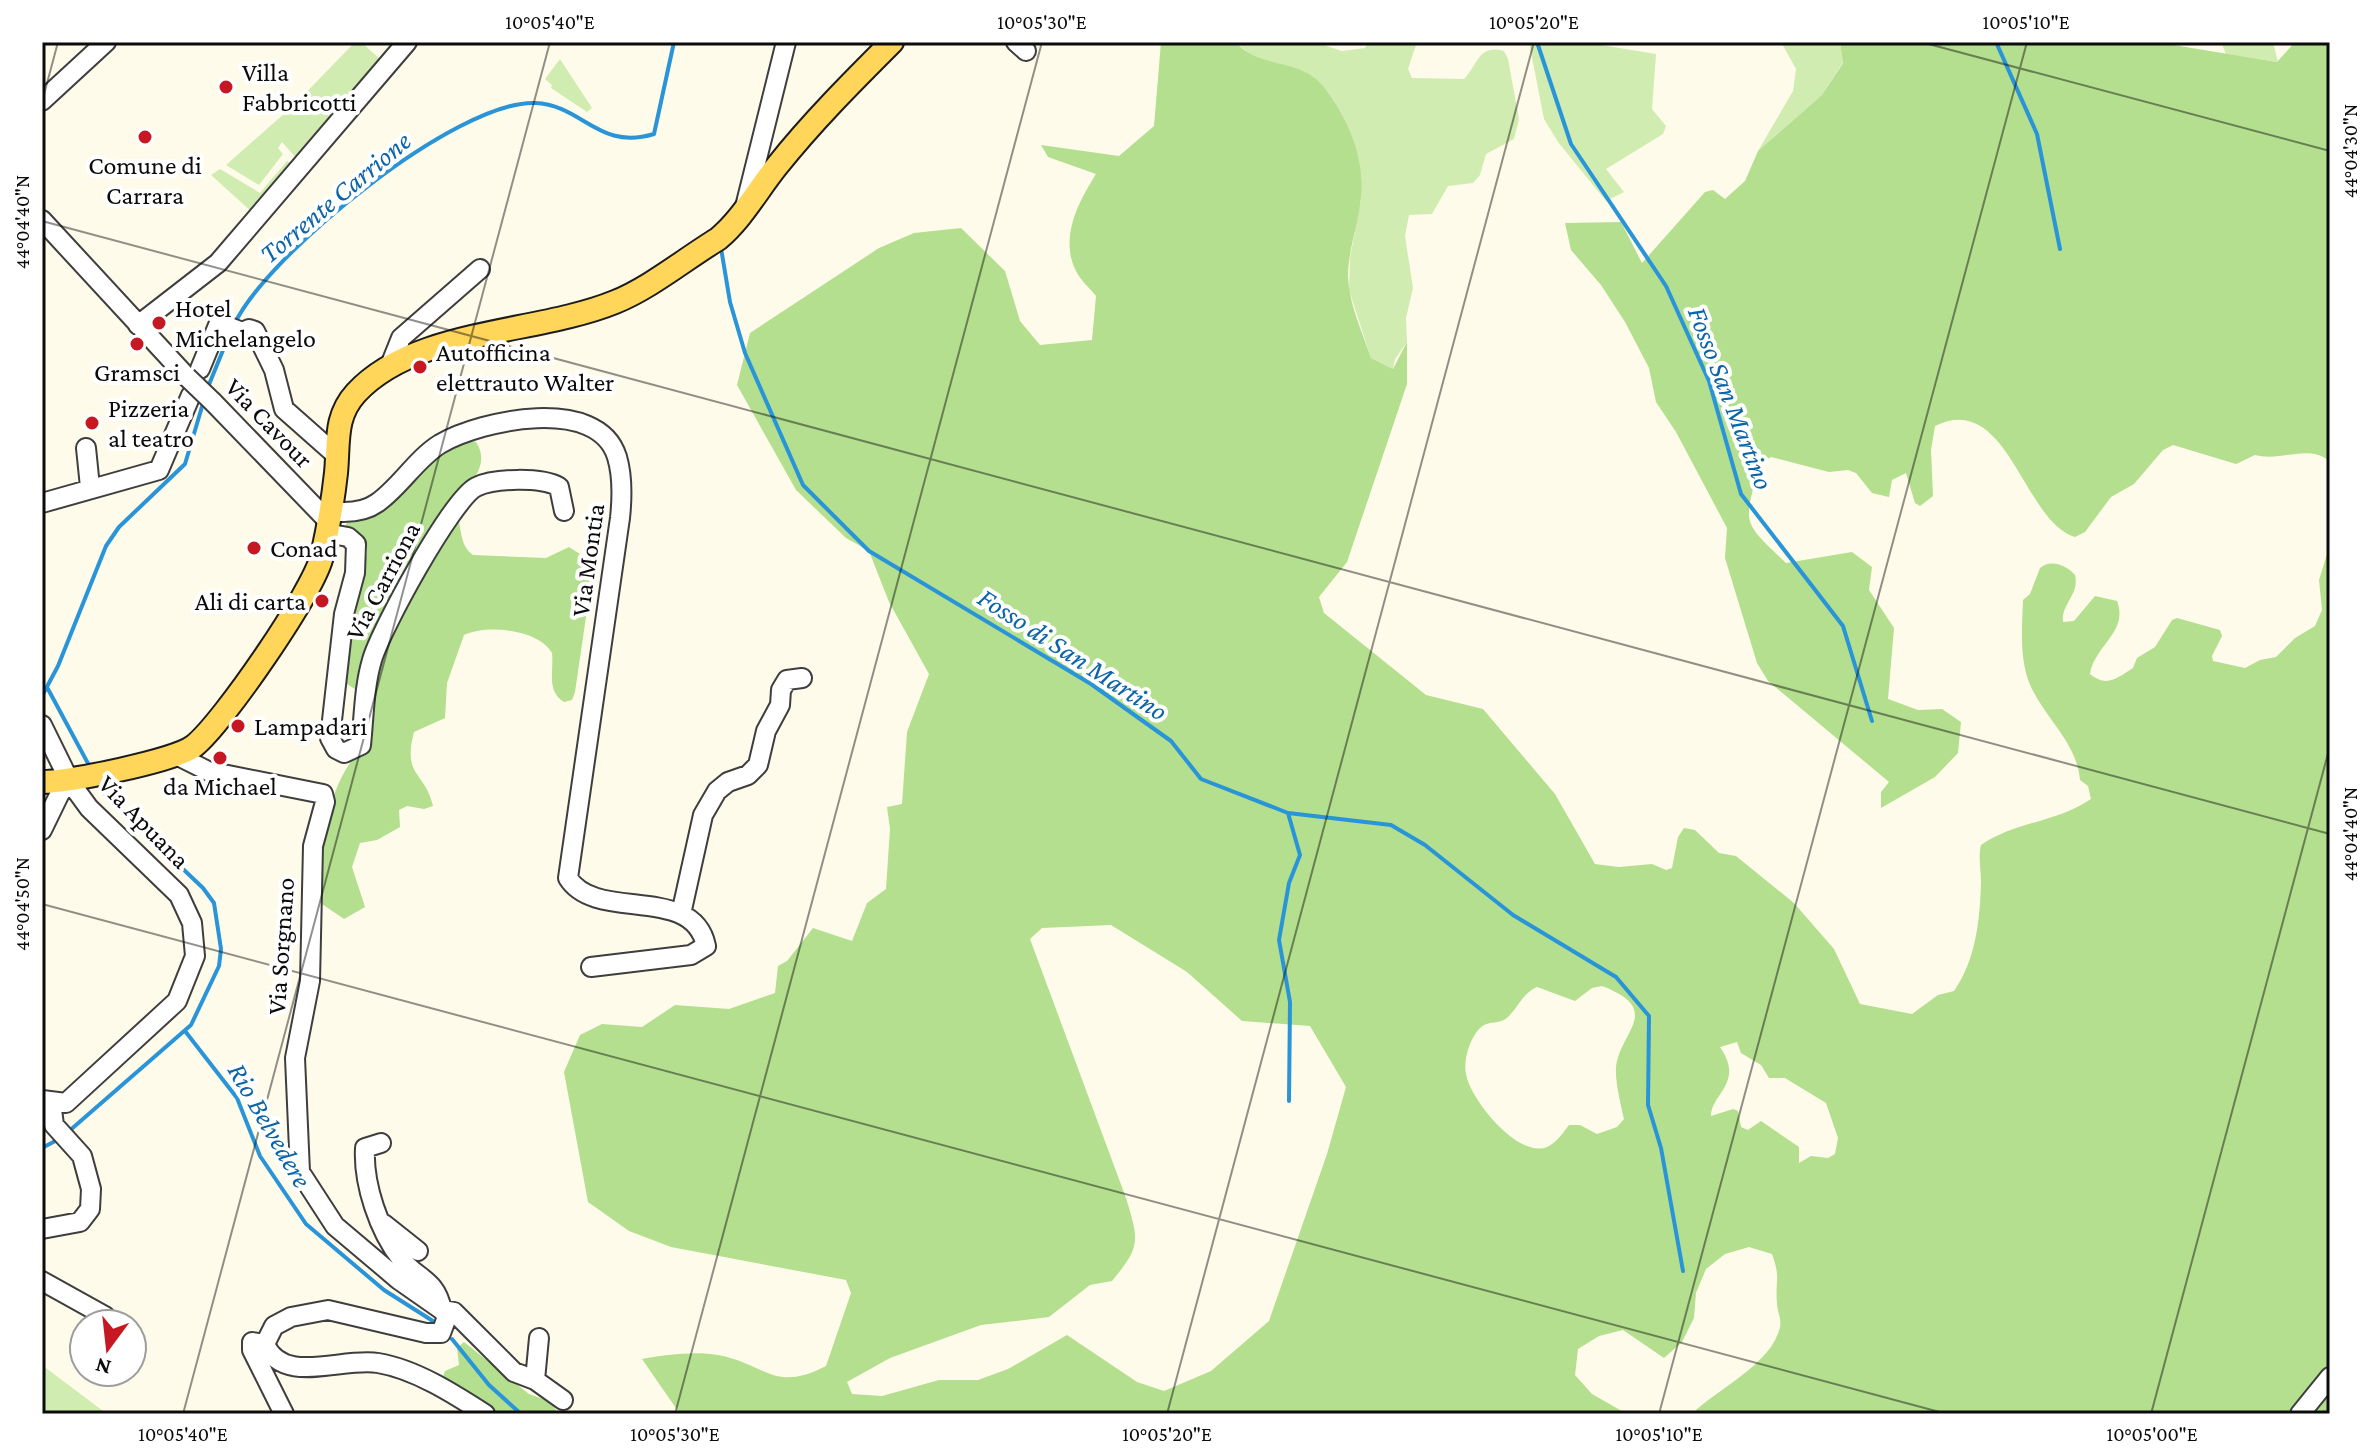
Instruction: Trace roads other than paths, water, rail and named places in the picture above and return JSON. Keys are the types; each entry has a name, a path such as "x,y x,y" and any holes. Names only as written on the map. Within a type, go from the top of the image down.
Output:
{"main road":[{"path":"42,782 85,777 176,755 194,747 268,650 321,560 342,412 355,394 391,363 495,331 574,316 617,301 718,239 732,227 777,165 892,42"}],"street":[{"path":"42,101 106,42"},
{"path":"138,325 218,263 407,42"},
{"path":"744,210 786,42"},
{"name":"Via Cavour","path":"45,230 328,522"},
{"path":"391,363 401,338 480,269"},
{"path":"42,503 159,470 217,326 242,332 249,329 255,331 274,370 284,409 336,455"},
{"name":"Via Montia","path":"328,522 377,503 438,445 473,429 539,418 573,422 603,435 617,455 623,494 568,878 573,886 587,895 681,914"},
{"path":"86,448 90,487"},
{"name":"Via Carriona","path":"328,522 356,544 355,573 344,614 330,738 336,749 344,753 361,745 366,687 387,622 454,509 475,487 516,480 548,480 559,487 564,511"},
{"path":"591,967 691,955 706,946 700,928 681,914 703,815 717,791 728,782 748,775 758,765 766,731 780,705 781,690 787,680 802,678"},
{"name":"Via Apuana","path":"42,725 56,749 85,777 89,808 179,895 192,923 195,956 177,1001 66,1103 46,1101 54,1125 78,1151 91,1189 90,1209 80,1222 42,1229"},
{"name":"Via Sorgnano","path":"176,755 208,771 323,794 325,802 313,846 310,981 295,1058 300,1172 335,1226 444,1313"},
{"path":"45,823 85,777"},
{"path":"42,796 45,823"},
{"path":"381,1143 365,1148 368,1185 382,1222 402,1260 438,1292 444,1313 441,1333 426,1333 328,1310 312,1311 274,1326 265,1344 270,1356 284,1366 377,1362 395,1367 453,1394 485,1414"},
{"path":"382,1222 418,1251"},
{"path":"42,1281 91,1308"},
{"path":"444,1313 454,1312 514,1372 535,1380 563,1400"},
{"path":"535,1380 539,1338"},
{"path":"265,1344 252,1342 252,1350 284,1414"},
{"path":"2300,1414 2330,1377"}],"waterway":[{"name":"Torrente Carrione","path":"234,325 253,295 323,223 414,153 460,127 501,109 535,103 566,111 619,137 654,134 674,42"},
{"name":"Fosso San Martino","path":"1537,42 1571,144 1666,286 1709,381 1741,494 1843,626 1872,721"},
{"path":"1996,42 2037,134 2060,249"},
{"name":"Fosso di San Martino","path":"721,248 730,302 745,353 803,485 869,551 1091,684 1171,741 1201,779 1288,813 1391,825 1425,845 1513,915 1616,977 1649,1016 1648,1105 1661,1148 1683,1271"},
{"name":"Torrente Carrione","path":"208,387 230,333"},
{"name":"Torrente Carrione","path":"42,696 58,666 106,546 119,527 185,464 204,400"},
{"path":"48,689 91,769"},
{"path":"68,1132 191,1025 219,966 221,949 214,903 203,888 105,795 97,781"},
{"path":"1288,813 1300,855 1289,883 1279,940 1290,1002 1289,1101"},
{"name":"Rio Belvedere","path":"185,1031 237,1098 260,1156 306,1224 384,1290 436,1323"},
{"path":"42,1148 61,1138"},
{"name":"Rio Belvedere","path":"452,1339 489,1385 521,1414"}],"place":[{"name":"Villa Fabbricotti","path":"226,87"},
{"name":"Comune di Carrara","path":"145,137"},
{"name":"Hotel Michelangelo","path":"159,323"},
{"name":"Gramsci","path":"137,344"},
{"name":"Autofficina elettrauto Walter","path":"420,367"},
{"name":"Pizzeria al teatro","path":"92,423"},
{"name":"Conad","path":"254,548"},
{"name":"Ali di carta","path":"322,601"},
{"name":"Lampadari","path":"238,726"},
{"name":"da Michael","path":"220,758"}]}
